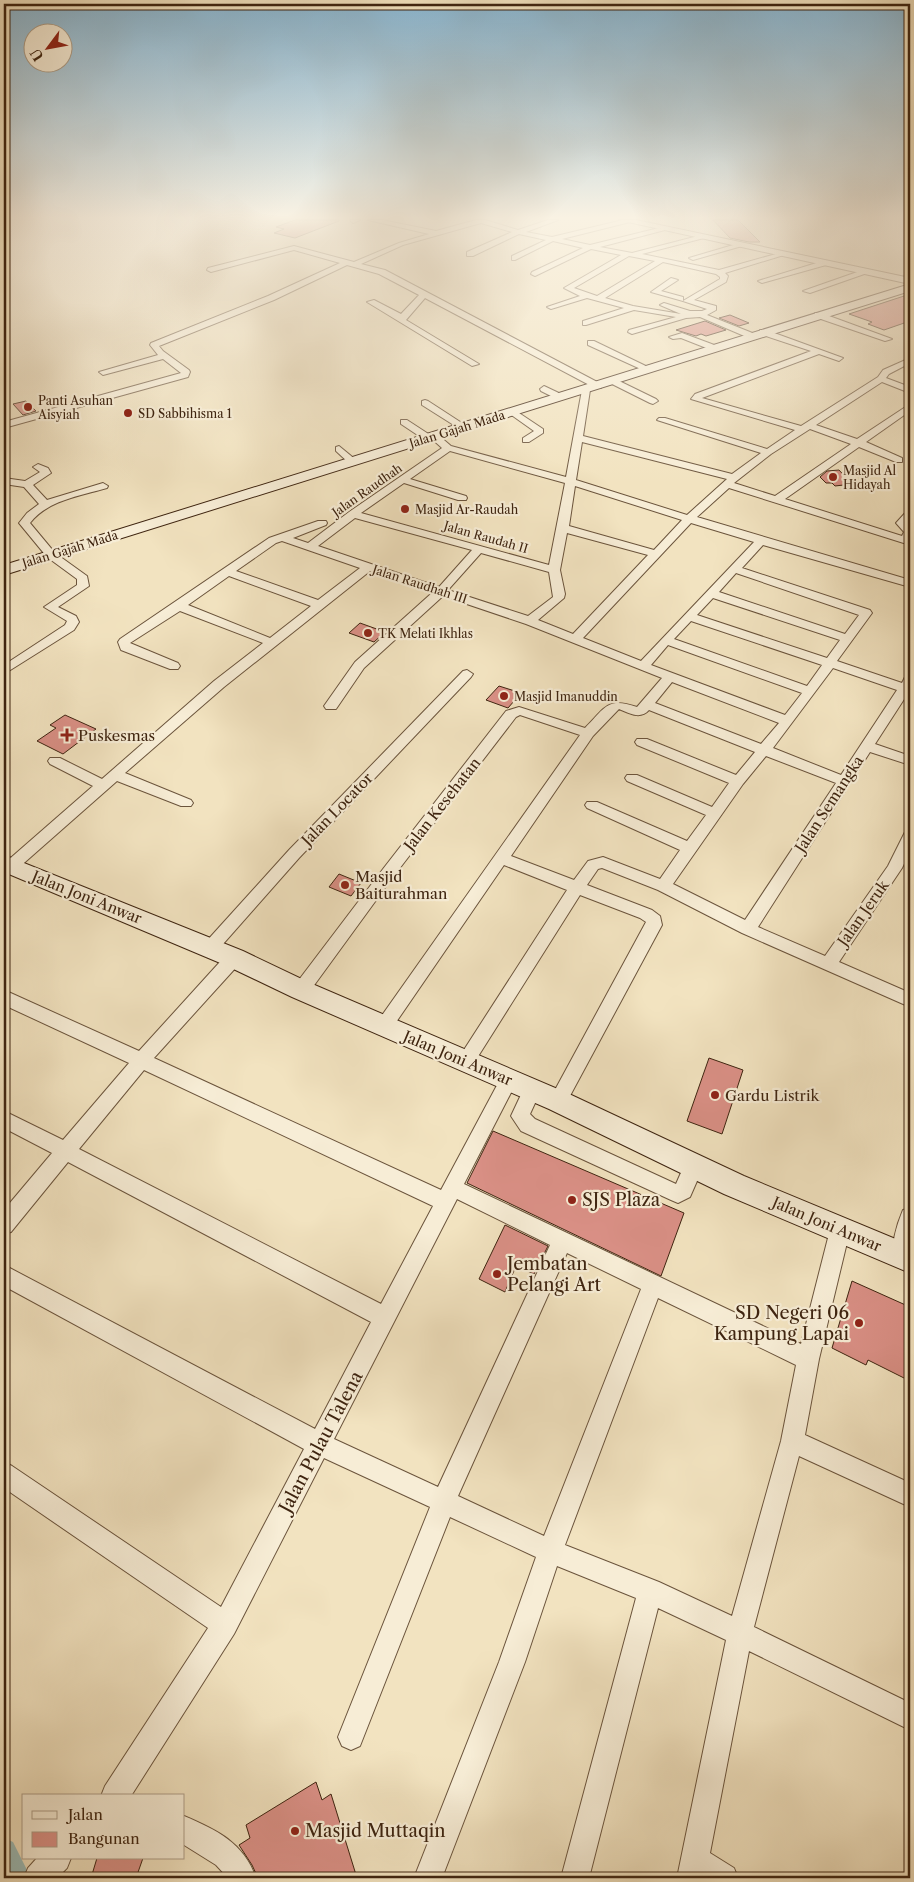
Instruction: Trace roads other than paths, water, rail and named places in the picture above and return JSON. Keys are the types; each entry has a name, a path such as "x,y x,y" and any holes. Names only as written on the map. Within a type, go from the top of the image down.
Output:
{"main road":[{"name":"Jalan Gajah Mada","path":"4,570 592,388 842,308"},
{"name":"Jalan Joni Anwar","path":"7,864 234,958 301,990 509,1079 840,1230 906,1257"}],"street":[{"path":"4,425 185,375 186,372 154,345 247,308"},
{"path":"381,308 402,318 404,322 475,364"},
{"path":"402,318 411,308"},
{"path":"449,308 592,388 578,438 564,528 554,570 559,594 558,598 530,621"},
{"path":"586,323 633,308 686,316"},
{"path":"674,308 839,358"},
{"path":"632,332 686,316 701,315 712,308"},
{"path":"374,315 389,312"},
{"path":"818,315 888,339"},
{"path":"673,337 682,335 714,348"},
{"path":"591,343 648,370"},
{"path":"817,352 698,396 696,399 858,443 899,460"},
{"path":"103,372 165,356"},
{"path":"576,638 691,517 730,481 768,452 881,379 886,372 909,362"},
{"path":"881,379 910,390"},
{"path":"613,381 653,401"},
{"path":"544,389 560,397"},
{"path":"47,402 54,411"},
{"path":"426,403 463,427"},
{"path":"778,499 910,407"},
{"path":"513,412 540,431 526,440"},
{"path":"662,420 768,452"},
{"path":"404,422 448,448 507,462 691,517 761,541 910,584"},
{"path":"578,438 730,481 778,499 908,541 910,532 901,523 910,514"},
{"name":"Jalan Raudhah","path":"310,547 353,514 448,448"},
{"path":"339,449 353,462"},
{"path":"4,481 27,484 46,473 38,467"},
{"path":"404,480 462,498"},
{"path":"27,484 45,504"},
{"path":"4,670 70,627 74,622 72,618 50,607 83,586 84,581 51,555 24,523 33,512 45,504 103,486"},
{"name":"Jalan Raudah II","path":"353,514 554,570"},
{"path":"174,666 125,648 124,642 273,540 322,523"},
{"path":"564,528 656,554"},
{"name":"Jalan Raudhah III","path":"283,538 530,621 576,638 643,667 788,721"},
{"path":"643,667 666,640 761,541"},
{"path":"331,706 359,665 441,591 479,550"},
{"path":"7,864 116,775 220,684 368,567"},
{"path":"663,886 738,781 788,721 866,613 735,569"},
{"path":"228,572 320,605"},
{"path":"711,593 848,638"},
{"path":"179,606 273,643"},
{"path":"689,616 831,662 908,684"},
{"path":"666,640 810,691"},
{"name":"Jalan Locator","path":"210,948 294,854 468,674"},
{"path":"384,1026 588,733 613,706 619,705 640,712 670,677"},
{"name":"Jalan Semangka","path":"748,929 908,684"},
{"path":"647,706 844,781"},
{"name":"Jalan Kesehatan","path":"301,990 388,873 511,714 519,711 526,712 588,733"},
{"path":"642,742 738,781"},
{"path":"867,746 910,762"},
{"path":"55,761 104,785"},
{"path":"116,775 186,803"},
{"path":"632,778 716,814"},
{"path":"592,805 691,849"},
{"name":"Jalan Jeruk","path":"828,964 894,868 910,836"},
{"path":"501,858 650,916 654,920 654,925 558,1101"},
{"path":"466,1061 576,888 590,868 603,862 663,886 748,929 910,1000"},
{"path":"4,1225 142,1060 234,958"},
{"path":"4,997 449,1195 562,1242 808,1359"},
{"name":"Jalan Pulau Talena","path":"121,1794 225,1626 509,1079"},
{"path":"532,1090 520,1116 528,1125 678,1194 683,1191 694,1165"},
{"path":"4,1119 386,1318"},
{"path":"906,1257 910,1217"},
{"path":"724,1878 693,1869 740,1632 792,1442 808,1359 840,1230"},
{"path":"351,1737 444,1501 562,1242"},
{"path":"4,1274 319,1444 550,1550 650,1591 740,1632 910,1717"},
{"path":"428,1878 512,1662 550,1550 653,1284"},
{"path":"792,1442 910,1495"},
{"path":"4,1474 225,1626"},
{"path":"575,1878 650,1591"},
{"path":"185,1831 230,1858 241,1873 242,1878"},
{"path":"38,1878 55,1860"}],"waterway":[{"path":"4,1851 18,1878"}],"place":[{"name":"Panti Asuhan Aisyiah","path":"28,407"},
{"name":"SD Sabbihisma 1","path":"128,413"},
{"name":"Masjid Al Hidayah","path":"833,477"},
{"name":"Masjid Ar-Raudah","path":"405,509"},
{"name":"TK Melati Ikhlas","path":"368,633"},
{"name":"Masjid Imanuddin","path":"504,696"},
{"name":"Puskesmas","path":"67,735"},
{"name":"Masjid Baiturahman","path":"345,885"},
{"name":"Gardu Listrik","path":"715,1095"},
{"name":"SJS Plaza","path":"572,1200"},
{"name":"Jembatan Pelangi Art","path":"497,1274"},
{"name":"SD Negeri 06 Kampung Lapai","path":"859,1323"},
{"name":"Masjid Muttaqin","path":"295,1831"}]}
